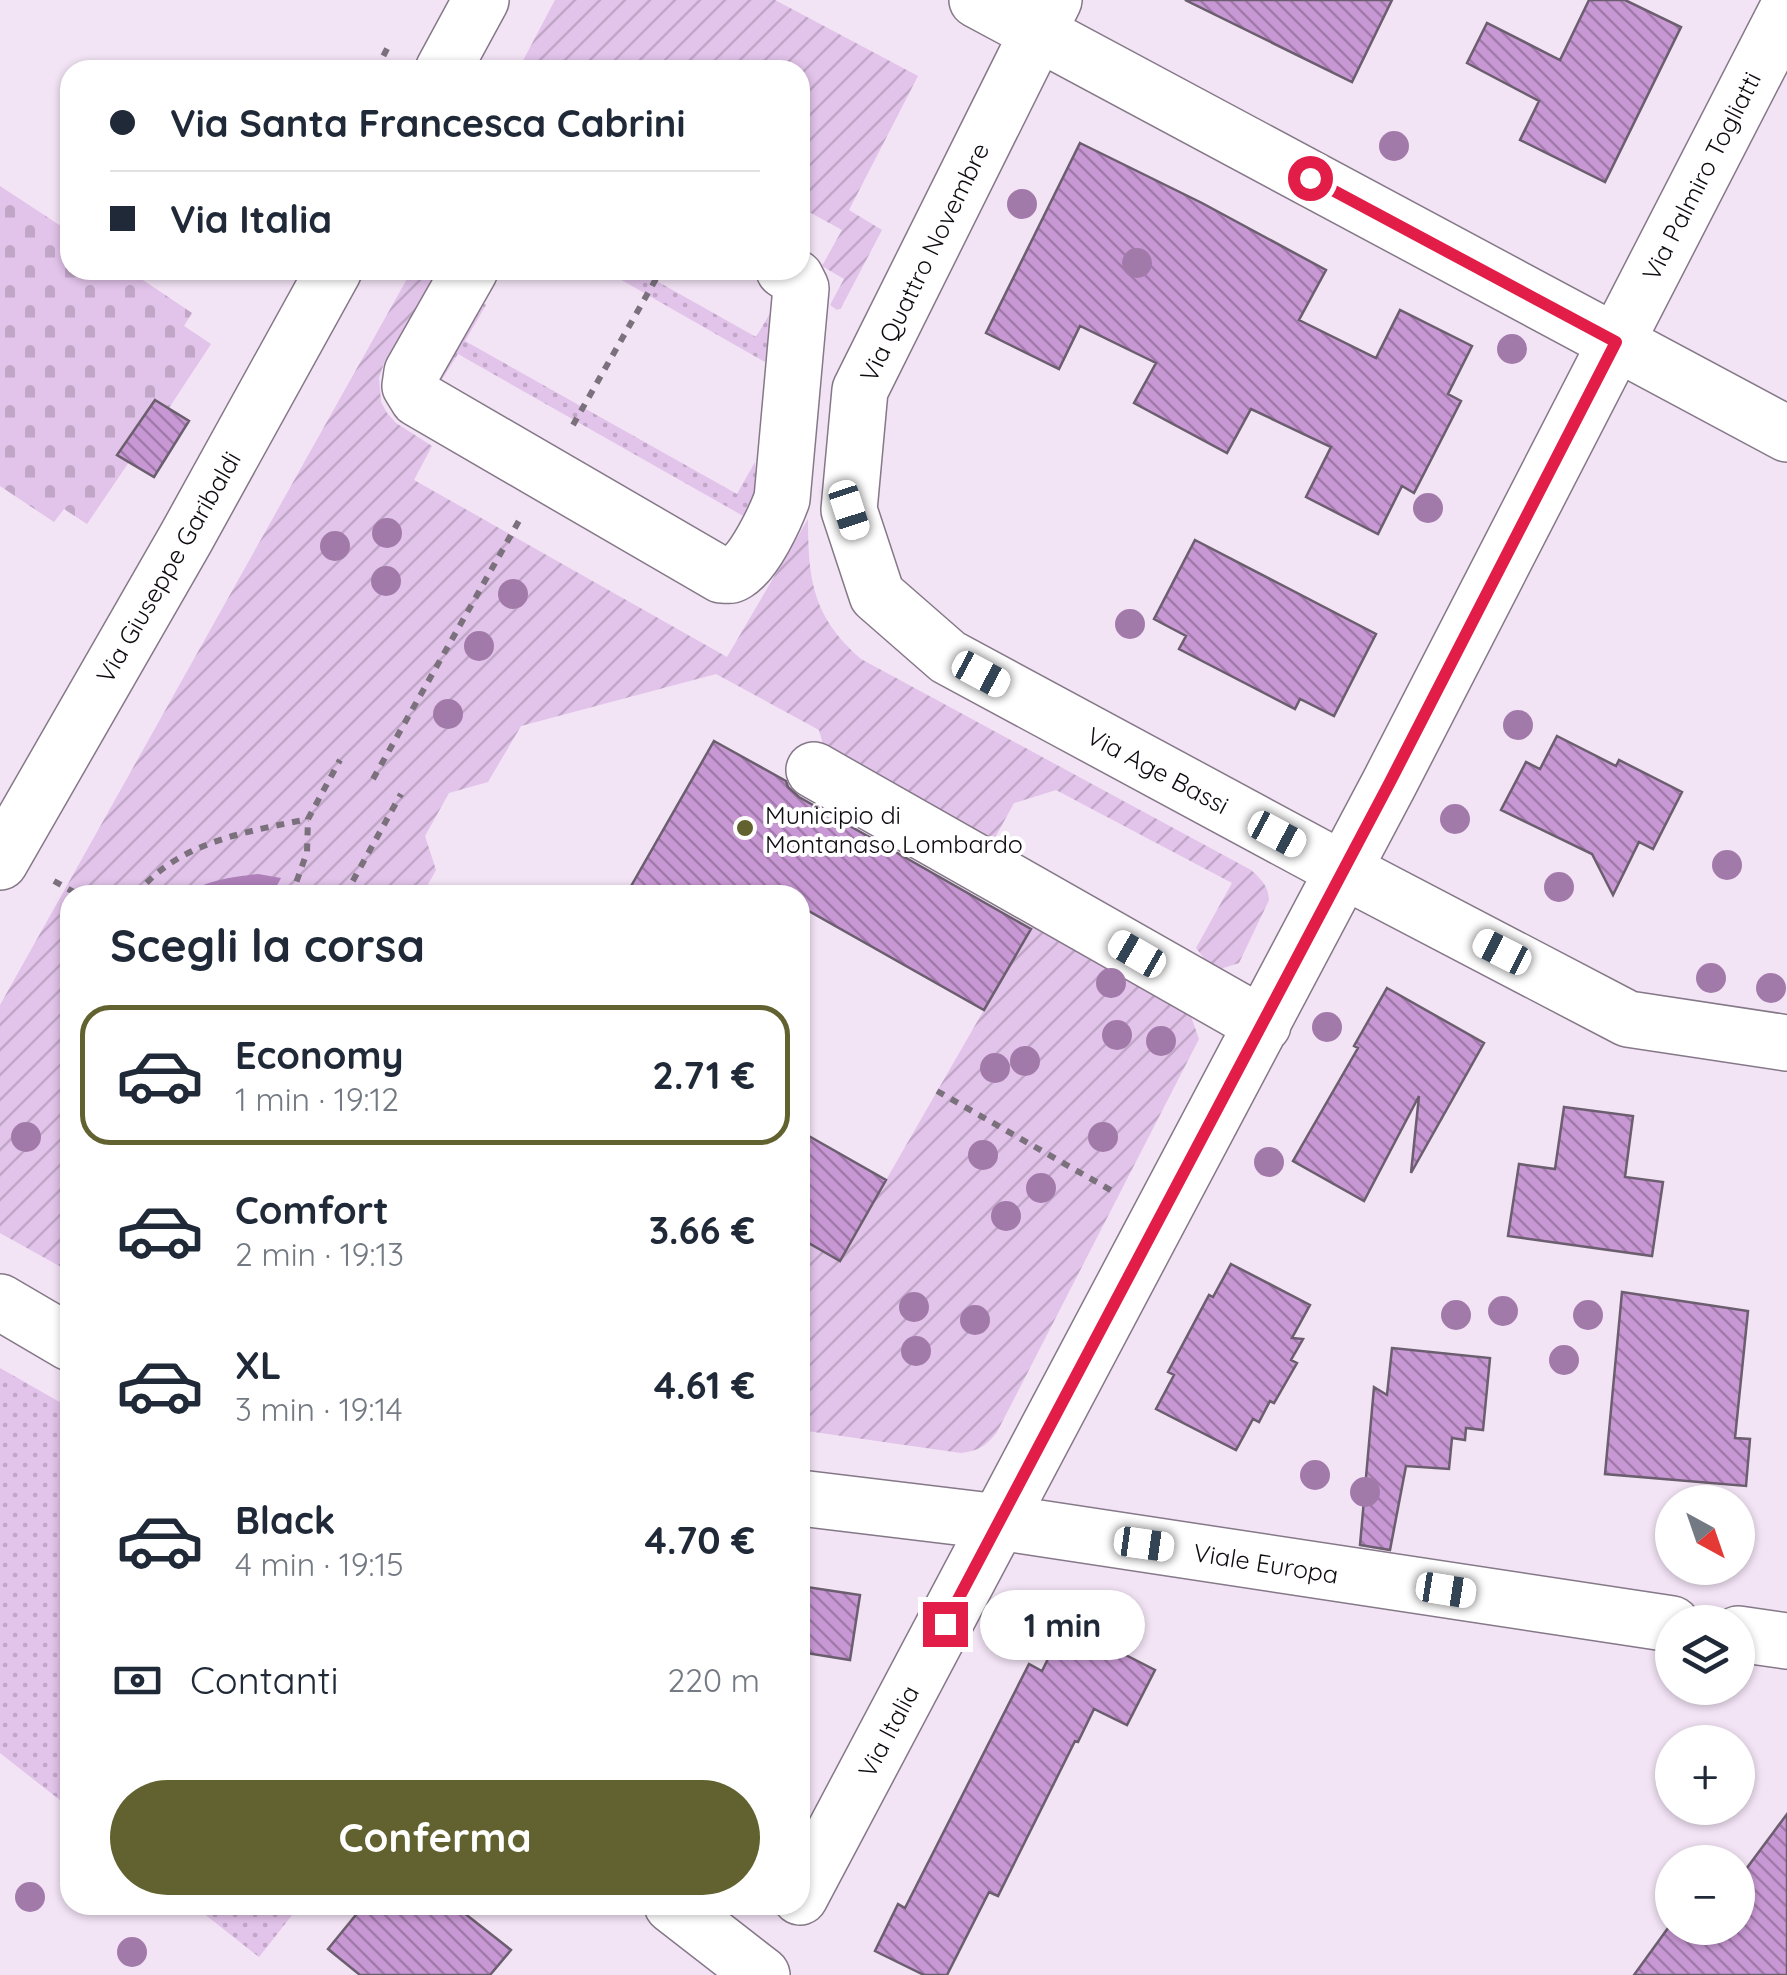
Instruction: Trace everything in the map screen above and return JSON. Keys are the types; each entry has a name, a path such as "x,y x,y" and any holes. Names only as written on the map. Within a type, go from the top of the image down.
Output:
{"street":[{"path":"448,60 481,0"},
{"path":"977,0 1047,16 1616,342 1787,434"},
{"name":"Via Palmiro Togliatti","path":"1616,342 1787,10"},
{"name":"Via Quattro Novembre","path":"878,595 849,510 860,390 1047,16"},
{"name":"Via Giuseppe Garibaldi","path":"0,862 328,280"},
{"path":"464,280 412,372 412,392 425,404 721,574 735,574 747,563 782,499 792,285"},
{"path":"792,285 816,323 878,354"},
{"name":"Via Italia","path":"810,1878 1263,1025 1616,342"},
{"name":"Via Age Bassi","path":"878,595 948,657 1628,1018 1787,1043"},
{"path":"814,770 1263,1025"},
{"path":"0,1302 60,1337"},
{"name":"Viale Europa","path":"810,1499 1000,1522 1655,1621"},
{"path":"1755,1636 1787,1641"},
{"path":"685,1915 761,1974 791,1915"}],"path":[{"path":"295,885 306,852 308,820 340,760"},
{"path":"351,885 401,794"},
{"path":"147,885 169,864 200,846 243,832 308,820"},
{"path":"937,1091 1160,1219"}],"green space":[{"path":"555,0 775,0 918,76 849,210 882,230 841,308 830,305 844,279 822,266 842,230 810,212 810,60 523,60"},
{"path":"0,186 60,225 60,280 143,280 192,313 184,326 211,344 169,408 189,421 154,477 129,462 87,524 64,509 54,522 0,486"},
{"path":"406,280 432,280 379,378 381,402 387,413 432,446 414,480 727,657 808,519 816,596 832,628 861,659 1251,870 1266,887 1269,900 1239,963 1214,971 1196,948 1232,883 1056,790 1014,803 991,845 825,751 819,730 716,674 521,726 488,782 449,793 425,836 436,870 428,885 67,885"},
{"path":"622,280 655,280 756,337 776,303 778,341 765,362"},
{"path":"478,300 486,305 465,341 737,494 755,462 758,498 745,517 458,354 439,384 432,380"},
{"path":"60,898 60,1266 0,1233 0,1005"},
{"path":"1034,923 1189,1011 1199,1039 989,1441 961,1453 810,1431 810,1244 840,1260"},
{"path":"0,1368 60,1402 60,1800 0,1753"},
{"path":"206,1915 292,1915 259,1957"}],"shaded area":[{"path":"258,874 281,878 277,885 204,885"}],"building":[{"path":"1185,0 1392,0 1352,82"},
{"path":"1589,0 1625,0 1681,27 1605,182 1520,140 1539,101 1467,63 1487,23 1560,60"},
{"path":"1080,143 1326,270 1299,320 1376,358 1400,310 1472,346 1448,394 1461,401 1414,493 1402,486 1378,534 1306,497 1331,447 1251,409 1227,453 1134,403 1156,363 1080,326 1059,369 986,333"},
{"path":"155,400 189,421 154,477 117,455"},
{"path":"1195,540 1376,634 1334,716 1300,699 1295,709 1179,649 1186,636 1154,619"},
{"path":"1557,736 1616,766 1619,760 1682,792 1653,849 1639,842 1613,895 1592,854 1501,810 1526,762 1540,769"},
{"path":"714,741 786,781 799,797 1031,929 984,1010 810,912 810,885 632,885"},
{"path":"1387,988 1484,1043 1411,1173 1419,1096 1364,1201 1293,1161 1358,1048 1354,1046"},
{"path":"1564,1107 1633,1116 1625,1177 1663,1182 1652,1256 1508,1236 1519,1164 1555,1169"},
{"path":"810,1137 886,1180 840,1261 810,1244"},
{"path":"1231,1264 1310,1305 1292,1338 1303,1339 1291,1360 1297,1363 1274,1403 1270,1401 1259,1422 1253,1419 1236,1450 1156,1409 1174,1375 1168,1372 1209,1295 1213,1297"},
{"path":"1622,1292 1748,1311 1735,1438 1750,1439 1746,1485 1605,1474"},
{"path":"1392,1348 1490,1358 1483,1430 1466,1428 1465,1440 1452,1438 1449,1469 1406,1466 1390,1550 1360,1545 1374,1387 1387,1395"},
{"path":"810,1588 860,1595 850,1660 810,1654"},
{"path":"1065,1624 1155,1670 1127,1725 1094,1709 998,1896 989,1892 947,1975 924,1975 875,1951 898,1904 905,1908 1029,1664 1042,1671"},
{"path":"1787,1814 1787,1975 1634,1975 1656,1945 1755,1945 1755,1857"},
{"path":"356,1915 467,1915 511,1950 490,1975 360,1975 328,1949"}],"place":[{"name":"Municipio di Montanaso Lombardo","path":"745,828"}],"route":[{"path":"945,1624 1390,782 1616,342 1310,178"}]}
